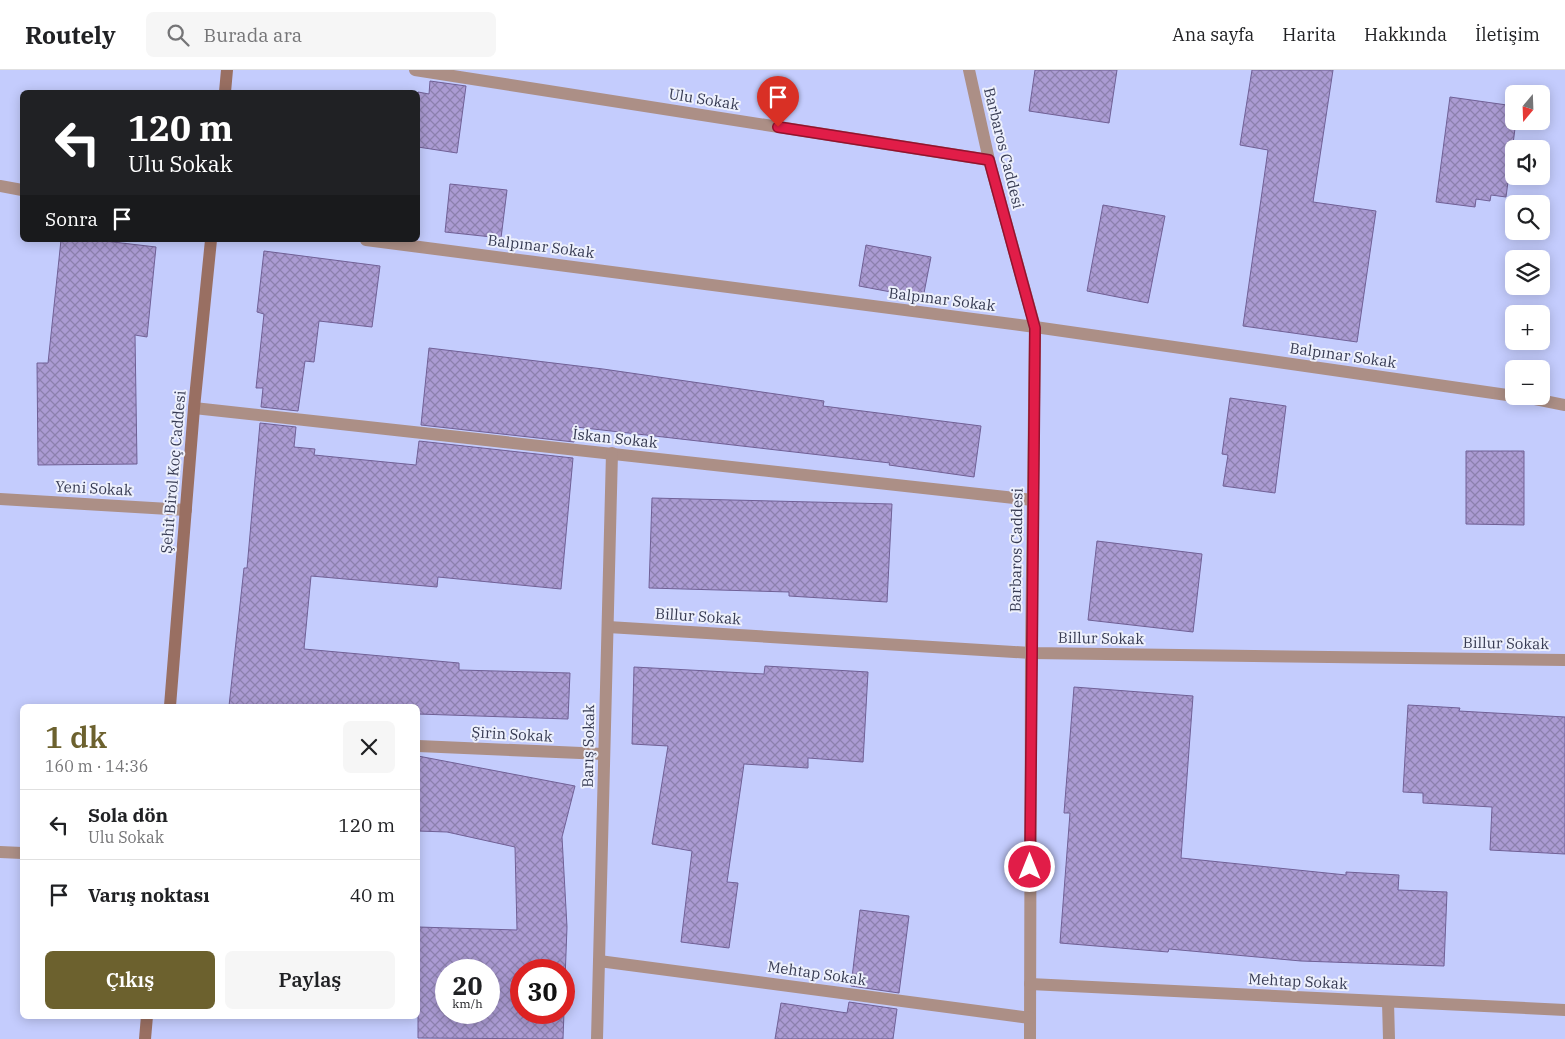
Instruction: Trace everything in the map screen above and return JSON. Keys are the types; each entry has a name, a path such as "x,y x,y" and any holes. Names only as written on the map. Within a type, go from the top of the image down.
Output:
{"main road":[{"path":"224,90 227,70"},
{"name":"Şehit Birol Koç Caddesi","path":"170,704 194,408 211,242"},
{"path":"146,1039 147,1019"}],"street":[{"name":"Ulu Sokak","path":"415,70 989,160"},
{"name":"Barbaros Caddesi","path":"969,70 989,160 1035,328 1031,653 1030,1039"},
{"path":"0,186 20,190"},
{"name":"Balpınar Sokak","path":"381,242 1035,328 1505,395"},
{"path":"1550,402 1565,405"},
{"name":"İskan Sokak","path":"194,408 1033,500"},
{"name":"Barış Sokak","path":"597,1039 612,454"},
{"name":"Yeni Sokak","path":"0,499 186,510"},
{"name":"Billur Sokak","path":"608,627 1031,653 1565,660"},
{"name":"Şirin Sokak","path":"420,746 604,754"},
{"path":"0,852 20,853"},
{"name":"Mehtap Sokak","path":"599,961 1030,1018"},
{"name":"Mehtap Sokak","path":"1030,984 1565,1010"},
{"path":"1388,1002 1389,1039"}],"building":[{"path":"1035,70 1117,70 1109,123 1029,111"},
{"path":"1252,70 1333,70 1313,202 1376,211 1357,342 1243,326 1268,150 1240,145"},
{"path":"430,81 466,86 457,153 420,147 420,92 429,94"},
{"path":"1450,97 1505,105 1505,130 1515,130 1514,140 1505,140 1505,185 1508,185 1505,197 1491,195 1490,201 1476,199 1475,207 1436,202"},
{"path":"450,184 507,190 501,238 445,232"},
{"path":"1103,205 1165,216 1148,303 1087,291"},
{"path":"61,242 113,242 156,247 147,337 135,335 137,464 38,465 37,363 48,363"},
{"path":"866,245 931,257 923,298 859,286"},
{"path":"264,251 380,266 372,327 319,321 314,362 305,361 298,411 261,407 263,388 256,388 264,314 257,312"},
{"path":"429,348 603,369 824,401 823,406 981,426 974,477 889,465 890,463 576,427 574,442 421,425"},
{"path":"1230,398 1286,406 1275,493 1223,486 1228,455 1222,454"},
{"path":"260,423 296,427 294,447 315,449 314,455 416,465 419,441 573,458 561,589 438,577 437,587 311,576 304,649 459,663 459,670 570,673 568,719 420,714 420,704 229,704 244,568 247,568"},
{"path":"1466,451 1524,451 1524,525 1466,524"},
{"path":"652,498 892,504 887,602 789,596 789,592 649,588"},
{"path":"1097,541 1202,554 1193,632 1088,620"},
{"path":"765,666 868,672 863,762 808,758 808,768 744,764 727,882 738,883 729,948 681,942 692,851 652,844 668,746 632,744 634,667 764,674"},
{"path":"1074,687 1193,696 1181,858 1346,875 1346,872 1399,875 1398,890 1447,892 1444,966 1301,961 1169,949 1168,952 1060,943 1070,813 1064,813"},
{"path":"1408,705 1460,708 1459,711 1565,717 1565,854 1490,850 1492,807 1423,803 1423,793 1403,792"},
{"path":"420,756 575,786 562,837 567,927 566,959 510,959 510,1024 564,1024 563,1039 418,1038 418,1019 420,1019 420,927 517,930 515,847 447,832 420,831"},
{"path":"860,910 909,916 899,993 851,986"},
{"path":"849,1002 897,1009 893,1039 775,1039 781,1003 847,1013"}],"route":[{"path":"778,127 989,160 1035,328 1030,867"}]}
